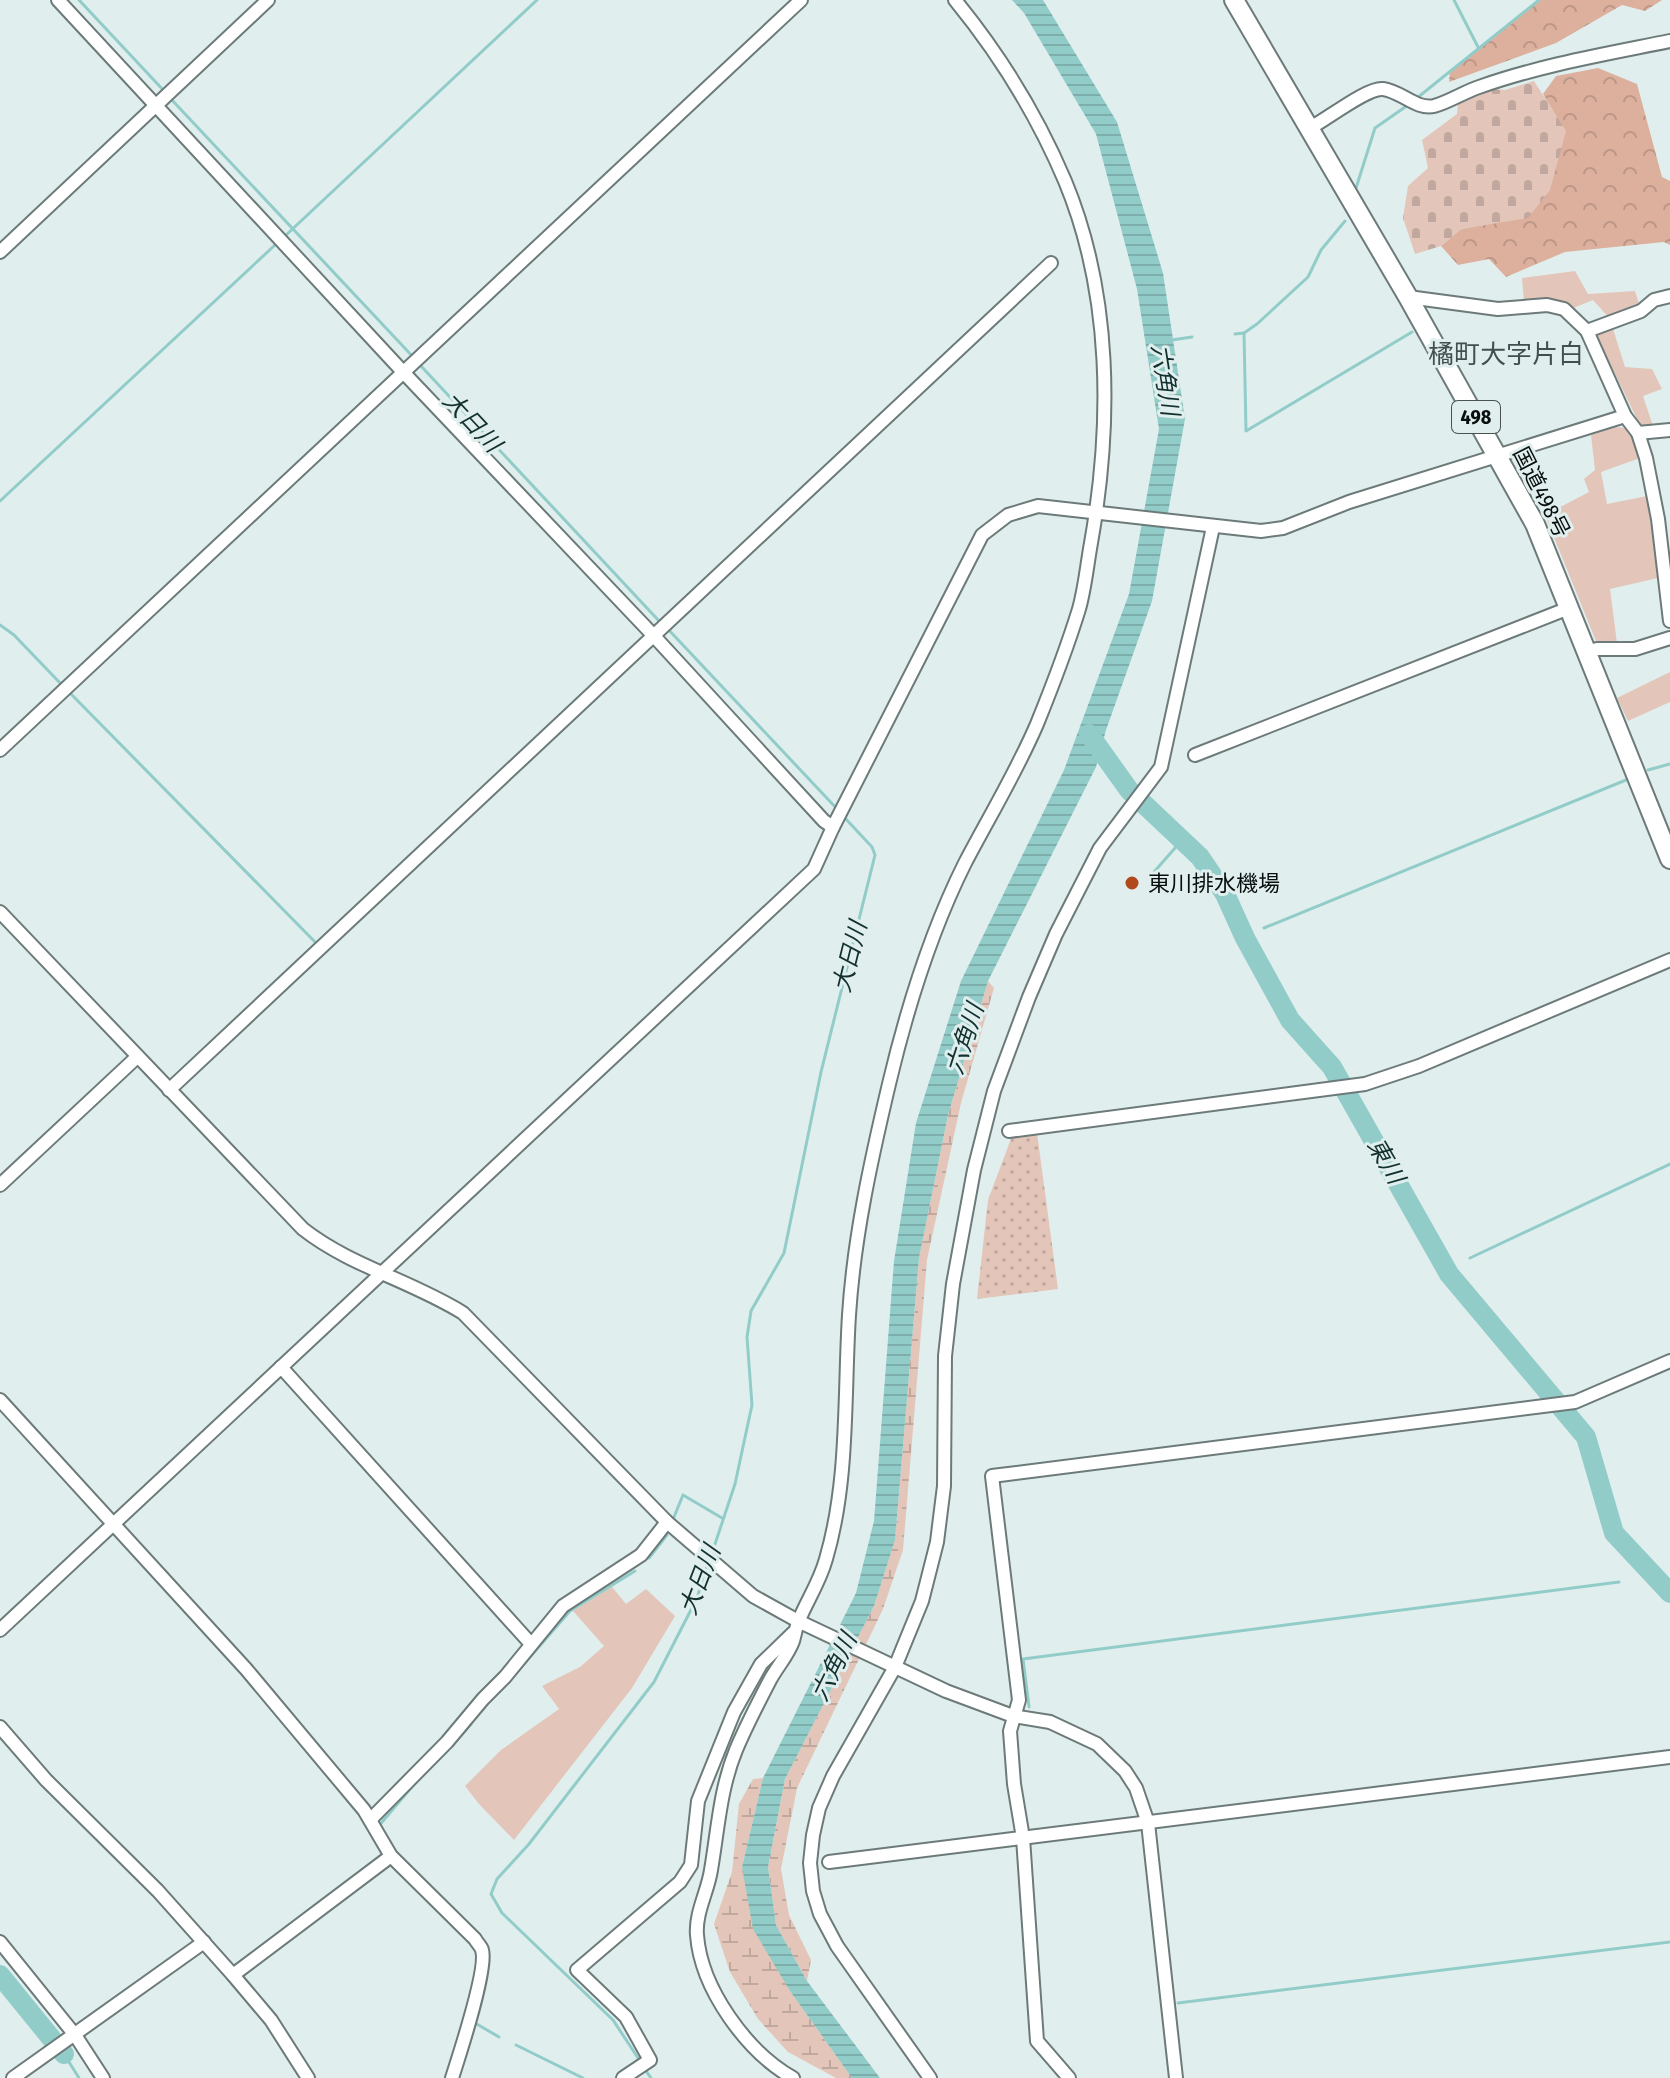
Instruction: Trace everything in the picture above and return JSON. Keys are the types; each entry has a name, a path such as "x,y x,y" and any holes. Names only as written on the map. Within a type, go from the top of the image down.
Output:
{"highway":[{"name":"国道498号","path":"1234,0 1408,297 1535,524 1670,859"}],"street":[{"path":"58,0 824,821 833,827"},
{"path":"0,252 268,0"},
{"path":"0,750 801,0"},
{"path":"793,2078 777,2069 756,2050 733,2023 707,1973 697,1936 697,1922 711,1875 717,1816 726,1779 752,1715 792,1643 818,1584 830,1540 842,1449 856,1247 881,1123 918,975 944,909 1038,722 1079,607 1099,512 1103,464 1103,359 1096,297 1079,221 1065,181 1028,105 997,56 955,0"},
{"path":"1308,129 1371,90 1380,88 1402,94 1426,107 1477,87 1571,60 1670,41"},
{"path":"169,1090 1051,263"},
{"path":"1587,331 1641,311 1654,300 1670,296"},
{"path":"1408,297 1498,309 1547,305 1564,309 1587,331 1625,416 1638,433 1646,458 1658,519 1670,621"},
{"path":"0,1630 814,869 982,535 1008,515 1038,506 1261,531 1283,528 1349,502 1625,416"},
{"path":"1638,433 1670,430"},
{"path":"930,2078 837,1946 820,1914 813,1891 810,1863 819,1808 922,1601 937,1542 944,1486 945,1356 952,1298 974,1170 994,1091 1056,934 1100,848 1161,767 1209,526"},
{"path":"1195,755 1569,608"},
{"path":"1586,652 1635,649 1670,638"},
{"path":"0,912 303,1229 324,1245 439,1298 463,1313 667,1522 753,1596 799,1625 946,1691 1013,1716 1050,1722 1097,1744 1125,1771 1136,1788 1148,1823 1176,2078"},
{"path":"1009,1131 1358,1085 1419,1066 1670,960"},
{"path":"0,1185 137,1057"},
{"path":"1069,2078 1037,2041 1023,1838 1010,1731 1019,1700 992,1476 1575,1402 1670,1361"},
{"path":"281,1367 531,1644"},
{"path":"0,1400 246,1669 371,1819 374,1830 391,1856 475,1939 482,1950 482,1962 469,2027 453,2078"},
{"path":"371,1819 447,1742 563,1606 641,1555 667,1522"},
{"path":"623,2078 650,2060 626,2017 577,1970 680,1882 691,1865 698,1801 734,1712 761,1664 799,1625"},
{"path":"0,1727 46,1780 158,1891 233,1975 271,2020 308,2078"},
{"path":"829,1862 1670,1757"},
{"path":"233,1975 391,1856"},
{"path":"0,1942 103,2078"},
{"path":"13,2078 204,1942"}],"green space":[{"path":"1541,0 1662,0 1645,11 1622,5 1556,43 1449,82 1450,70"},
{"path":"1598,68 1637,84 1662,177 1670,181 1670,245 1664,242 1565,252 1506,277 1489,259 1458,265 1441,246 1461,229 1528,217 1565,131 1543,94 1556,76"},
{"path":"1534,81 1566,131 1550,190 1528,218 1461,229 1441,246 1415,254 1403,218 1408,186 1428,168 1422,140 1457,114 1458,104 1490,89 1505,90"},
{"path":"1575,271 1588,294 1635,291 1640,307 1610,319 1593,300 1571,309 1547,298 1524,302 1522,278"},
{"path":"1613,329 1625,367 1652,369 1662,389 1643,396 1653,426 1641,427 1596,335"},
{"path":"1612,427 1630,428 1640,458 1601,472 1607,504 1647,496 1658,578 1610,589 1617,643 1598,646 1545,515 1589,492 1584,479 1595,470 1591,435"},
{"path":"1670,672 1670,702 1628,721 1617,698"},
{"path":"988,981 994,988 961,1103 927,1260 903,1550 883,1609 797,1788 781,1869 789,1915 811,1960 807,1981 776,1925 768,1867 785,1779 874,1606 895,1540 919,1258 948,1115"},
{"path":"1037,1133 1058,1289 977,1299 988,1200 1012,1136"},
{"path":"612,1587 626,1604 646,1589 675,1616 632,1688 514,1840 465,1786 501,1750 559,1709 542,1686 580,1667 604,1646 573,1611"},
{"path":"763,1778 742,1867 790,1991 852,2078 836,2078 788,2052 758,2019 730,1972 714,1924 732,1872 739,1804 753,1779"}],"water":[{"name":"六角川","path":"1012,0 1043,0 1117,122 1163,273 1185,419 1152,601 1096,767 988,981 948,1115 919,1258 895,1540 874,1606 785,1779 768,1867 776,1925 807,1981 880,2078 852,2078 790,1991 753,1929 742,1867 763,1778 856,1593 874,1521 894,1261 916,1123 961,981 1064,770 1129,594 1159,429 1137,289 1096,134 1024,13"}],"waterway":[{"name":"大日川","path":"79,0 166,93"},
{"path":"285,236 537,0"},
{"path":"1454,0 1479,49"},
{"path":"1417,98 1539,0"},
{"name":"大日川","path":"171,99 415,359"},
{"path":"1356,188 1375,128 1408,105"},
{"path":"1235,334 1244,333 1257,324 1308,277 1321,250 1345,221"},
{"path":"0,501 275,245"},
{"path":"1244,333 1246,431 1412,332"},
{"name":"六角川","path":"1172,340 1192,337"},
{"name":"大日川","path":"420,365 660,622"},
{"path":"0,625 14,635 62,685"},
{"name":"大日川","path":"666,627 839,811"},
{"path":"71,694 317,944"},
{"name":"東川","path":"1089,734 1129,790 1200,857 1225,894 1290,1020 1332,1067 1449,1274 1586,1437 1614,1533 1670,1593"},
{"path":"1648,770 1670,764"},
{"path":"1264,928 1626,780"},
{"name":"大日川","path":"711,1556 735,1484 752,1405 747,1337 751,1311 784,1253 821,1072 875,855 872,847 844,817"},
{"path":"1154,872 1182,840"},
{"path":"1470,1258 1670,1164"},
{"path":"674,1517 683,1495 722,1518"},
{"path":"649,1558 667,1535"},
{"name":"大日川","path":"640,2061 613,2020 502,1913 491,1894 497,1879 529,1844 654,1682 697,1598 708,1563"},
{"path":"524,1664 570,1611 635,1571"},
{"path":"1029,1707 1023,1659 1619,1582"},
{"path":"482,1709 504,1686"},
{"path":"455,1742 471,1724"},
{"path":"377,1828 416,1782"},
{"path":"1178,2003 1670,1942"},
{"path":"0,1975 64,2054"},
{"path":"477,2014 475,2023 499,2037"},
{"path":"516,2045 583,2078"},
{"path":"64,2054 79,2078"},
{"name":"大日川","path":"644,2068 651,2078"}],"place":[{"name":"東川排水機場","path":"1132,883"}],"district":[{"name":"橘町大字片白","path":"1506,354"}]}
